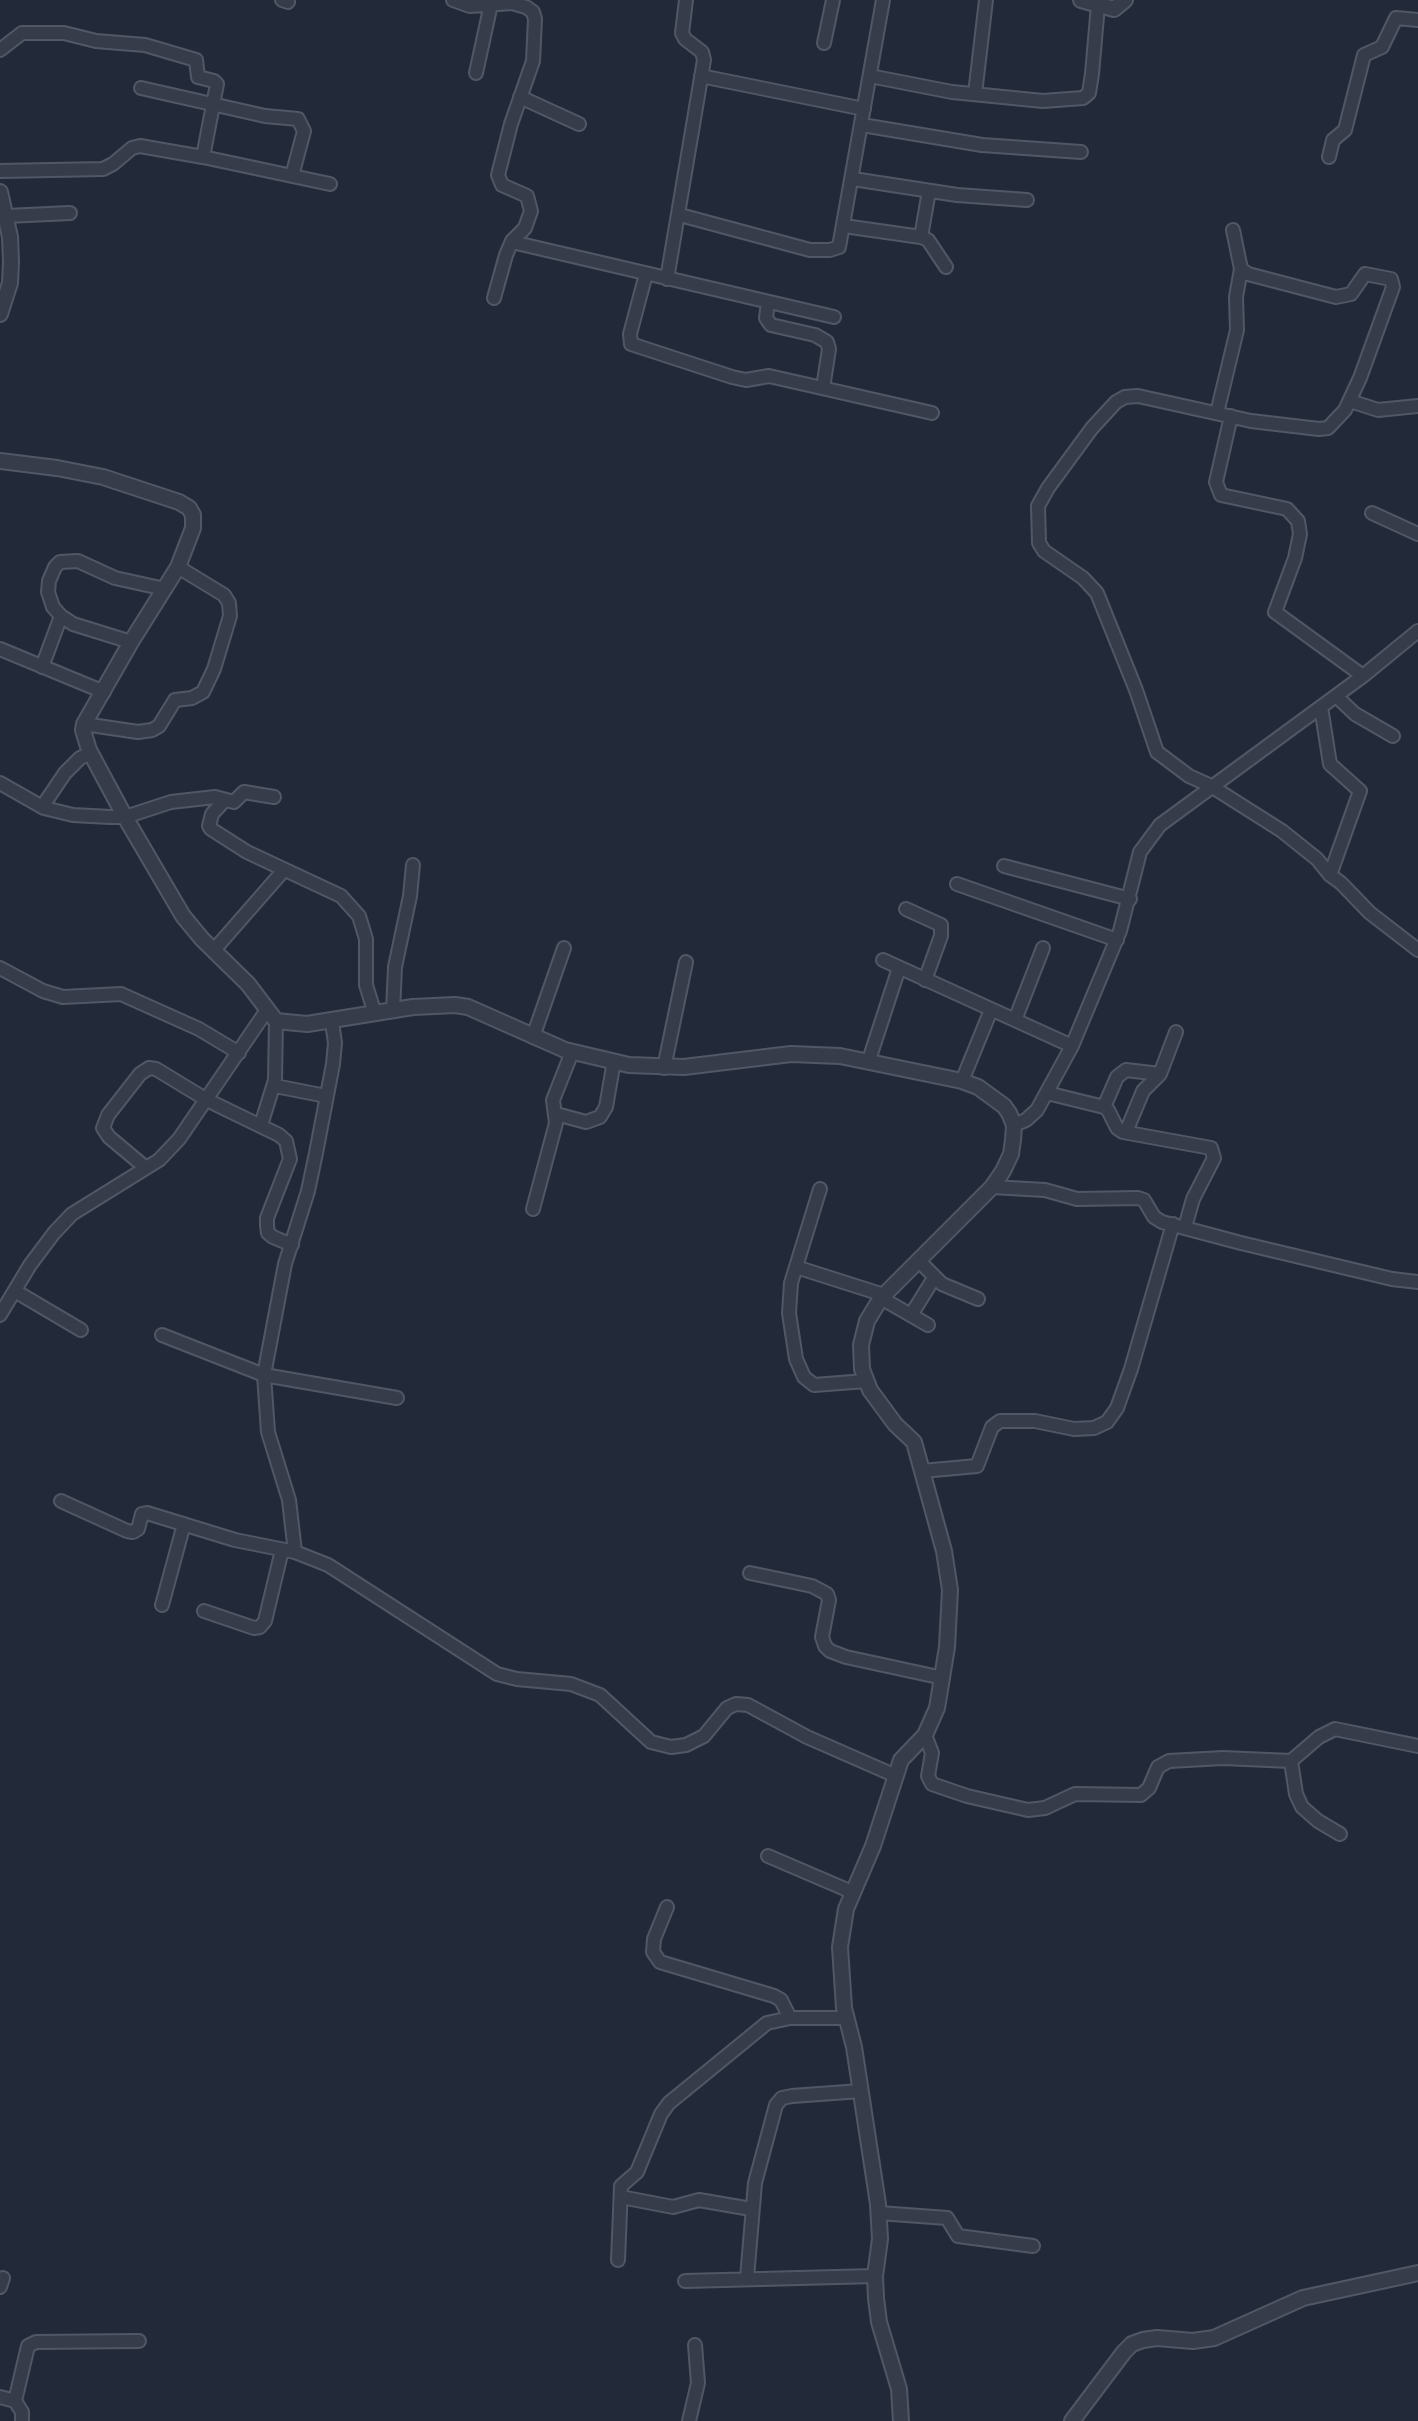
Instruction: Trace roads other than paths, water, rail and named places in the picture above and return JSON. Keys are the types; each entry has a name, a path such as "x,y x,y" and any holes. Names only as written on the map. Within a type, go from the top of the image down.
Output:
{"street":[{"path":"453,0 470,6 512,3 526,7 533,12 535,19"},
{"path":"494,298 506,255 529,221 530,201 518,191 502,185 498,175 533,61 535,19 541,0"},
{"path":"667,279 704,60 702,52 682,33 686,0"},
{"path":"824,43 833,0"},
{"path":"680,215 810,250 839,247 883,0"},
{"path":"975,94 986,0"},
{"path":"1081,0 1114,9 1125,0"},
{"path":"476,73 491,4"},
{"path":"870,76 975,94 1043,101 1083,98 1089,93 1098,5"},
{"path":"1329,157 1333,140 1345,130 1364,55 1382,47 1394,20 1418,20"},
{"path":"0,50 22,33 64,33 96,41 151,46 196,60 198,77 216,82 203,157"},
{"path":"701,76 864,109"},
{"path":"141,88 265,116 298,119 304,131 292,176"},
{"path":"520,97 579,124"},
{"path":"862,125 982,145 1081,152"},
{"path":"0,171 103,169 132,148 140,146 330,184"},
{"path":"853,179 929,191 1027,200"},
{"path":"921,237 929,191"},
{"path":"0,192 11,262 0,314"},
{"path":"6,216 70,213"},
{"path":"844,226 921,237 928,240 946,267"},
{"path":"1217,413 1237,330 1236,297 1241,269 1233,230"},
{"path":"512,242 834,317"},
{"path":"1241,269 1248,274 1336,297 1351,294 1365,274 1391,279 1393,287 1350,401 1335,423 1319,429 1231,416 1138,396 1125,397 1116,402 1092,428 1048,488 1038,506 1036,528 1039,543 1044,551 1083,578 1097,593 1157,752 1189,776 1204,792 1282,831 1317,859 1370,913 1418,950"},
{"path":"646,274 630,334 631,344 732,377 746,380 769,376 932,413"},
{"path":"768,302 766,318 771,325 815,335 827,342 829,349 823,388"},
{"path":"1350,401 1378,410 1418,406"},
{"path":"1231,416 1216,482 1221,495 1287,509 1298,521 1300,534 1295,558 1275,612 1363,676"},
{"path":"0,461 103,477 189,508 193,515 193,528 178,567 84,724 91,753 183,916 248,984 271,1016 290,1024 332,1022 443,1004 468,1007 572,1052 644,1067 664,1068 791,1054 869,1060 978,1087 1004,1106 1014,1125 1011,1154 992,1187 882,1296 867,1321 861,1345 860,1357 866,1381 895,1424 914,1442 944,1551 950,1590 950,1617 937,1708 925,1735 907,1752 896,1776 873,1846 852,1892 842,1926 840,1947 846,2018 861,2091 879,2213 880,2239 875,2276 879,2322 899,2389 901,2421"},
{"path":"1372,513 1418,534"},
{"path":"131,642 73,624 61,616 53,607 48,592 51,574 60,562 68,560 86,563 115,578 165,589"},
{"path":"84,724 138,732 152,730 159,726 175,700 192,698 203,692 214,669 230,616 229,603 224,595 178,567"},
{"path":"42,667 61,616"},
{"path":"1014,1125 1037,1110 1072,1046 1117,940 1140,852 1160,825 1363,676 1418,631"},
{"path":"0,649 104,692"},
{"path":"1336,696 1355,714 1393,736"},
{"path":"1321,707 1330,764 1360,791 1330,875"},
{"path":"42,807 65,773 80,758 91,753"},
{"path":"0,783 42,807 73,815 125,817 171,802 215,797 234,802 249,791 274,797"},
{"path":"225,800 212,814 211,829 247,852 341,896 359,916 366,939 366,985 375,1014"},
{"path":"393,1011 395,967 410,896 413,865"},
{"path":"1004,866 1130,899"},
{"path":"214,950 284,870"},
{"path":"957,884 1117,940"},
{"path":"906,909 941,925 941,936 925,980"},
{"path":"533,1037 564,948"},
{"path":"1015,1020 1043,948"},
{"path":"883,960 1072,1046"},
{"path":"664,1068 686,962"},
{"path":"0,968 43,991 63,997 121,994 199,1029 239,1053"},
{"path":"869,1060 899,968"},
{"path":"962,1081 991,1010"},
{"path":"0,1315 54,1233 72,1214 159,1160 179,1139 239,1053 271,1016"},
{"path":"261,1125 275,1086 271,1016"},
{"path":"204,1611 254,1628 260,1627 265,1621 288,1551 289,1500 268,1432 264,1375 285,1264 316,1153 335,1043 332,1022"},
{"path":"1126,1132 1143,1091 1160,1074 1176,1032"},
{"path":"533,1209 556,1123 553,1100 572,1052"},
{"path":"556,1114 586,1122 600,1117 606,1107 614,1061"},
{"path":"146,1168 109,1137 103,1128 108,1115 140,1074 145,1069 156,1069 207,1100 279,1135 289,1149 286,1172 267,1218 267,1226 268,1233 273,1237 292,1245"},
{"path":"1104,1107 1122,1072 1133,1069 1160,1074"},
{"path":"275,1086 326,1096"},
{"path":"922,1471 977,1466 992,1427 1000,1421 1035,1421 1074,1429 1094,1428 1107,1422 1117,1408 1179,1226 1214,1158 1213,1150 1201,1144 1126,1132 1117,1128 1104,1107 1047,1093"},
{"path":"289,1149 316,1153"},
{"path":"992,1187 1045,1190 1077,1199 1138,1198 1144,1200 1154,1217 1179,1226 1382,1277 1418,1282"},
{"path":"820,1189 791,1283 789,1313 796,1359 809,1383 823,1386 866,1381"},
{"path":"918,1260 934,1278 950,1289 978,1299"},
{"path":"796,1267 882,1296 928,1325"},
{"path":"911,1315 934,1278"},
{"path":"15,1291 81,1330"},
{"path":"162,1335 264,1375 397,1398"},
{"path":"61,1501 133,1532 138,1529 142,1514 147,1513 235,1540 288,1551 328,1565 497,1674 571,1684 600,1695 651,1742 671,1747 686,1745 704,1736 727,1708 736,1704 748,1705 807,1737 896,1776"},
{"path":"162,1605 184,1524"},
{"path":"750,1573 812,1586 827,1594 829,1600 822,1637 830,1651 943,1678"},
{"path":"925,1735 932,1753 928,1776 932,1784 967,1796 1028,1810 1045,1808 1075,1794 1141,1795 1149,1788 1158,1767 1169,1761 1223,1758 1291,1761 1319,1737 1335,1729 1418,1746"},
{"path":"1291,1761 1296,1794 1302,1807 1340,1834"},
{"path":"768,1856 852,1892"},
{"path":"667,1907 654,1939 653,1952 660,1962 774,1996 781,2000 790,2018"},
{"path":"618,2260 621,2186 637,2172 661,2114 669,2103 722,2062 755,2031 777,2019 846,2018"},
{"path":"747,2278 755,2183 776,2105 782,2098 861,2091"},
{"path":"621,2197 673,2207 699,2200 751,2209"},
{"path":"879,2213 947,2218 958,2236 977,2241 1033,2246"},
{"path":"1072,2421 1132,2344 1143,2340 1214,2338 1303,2298 1418,2273"},
{"path":"685,2281 875,2276"},
{"path":"15,2401 28,2346 36,2342 139,2341"},
{"path":"689,2421 698,2383 695,2345"},
{"path":"0,2397 15,2401 22,2412 22,2421"}]}
